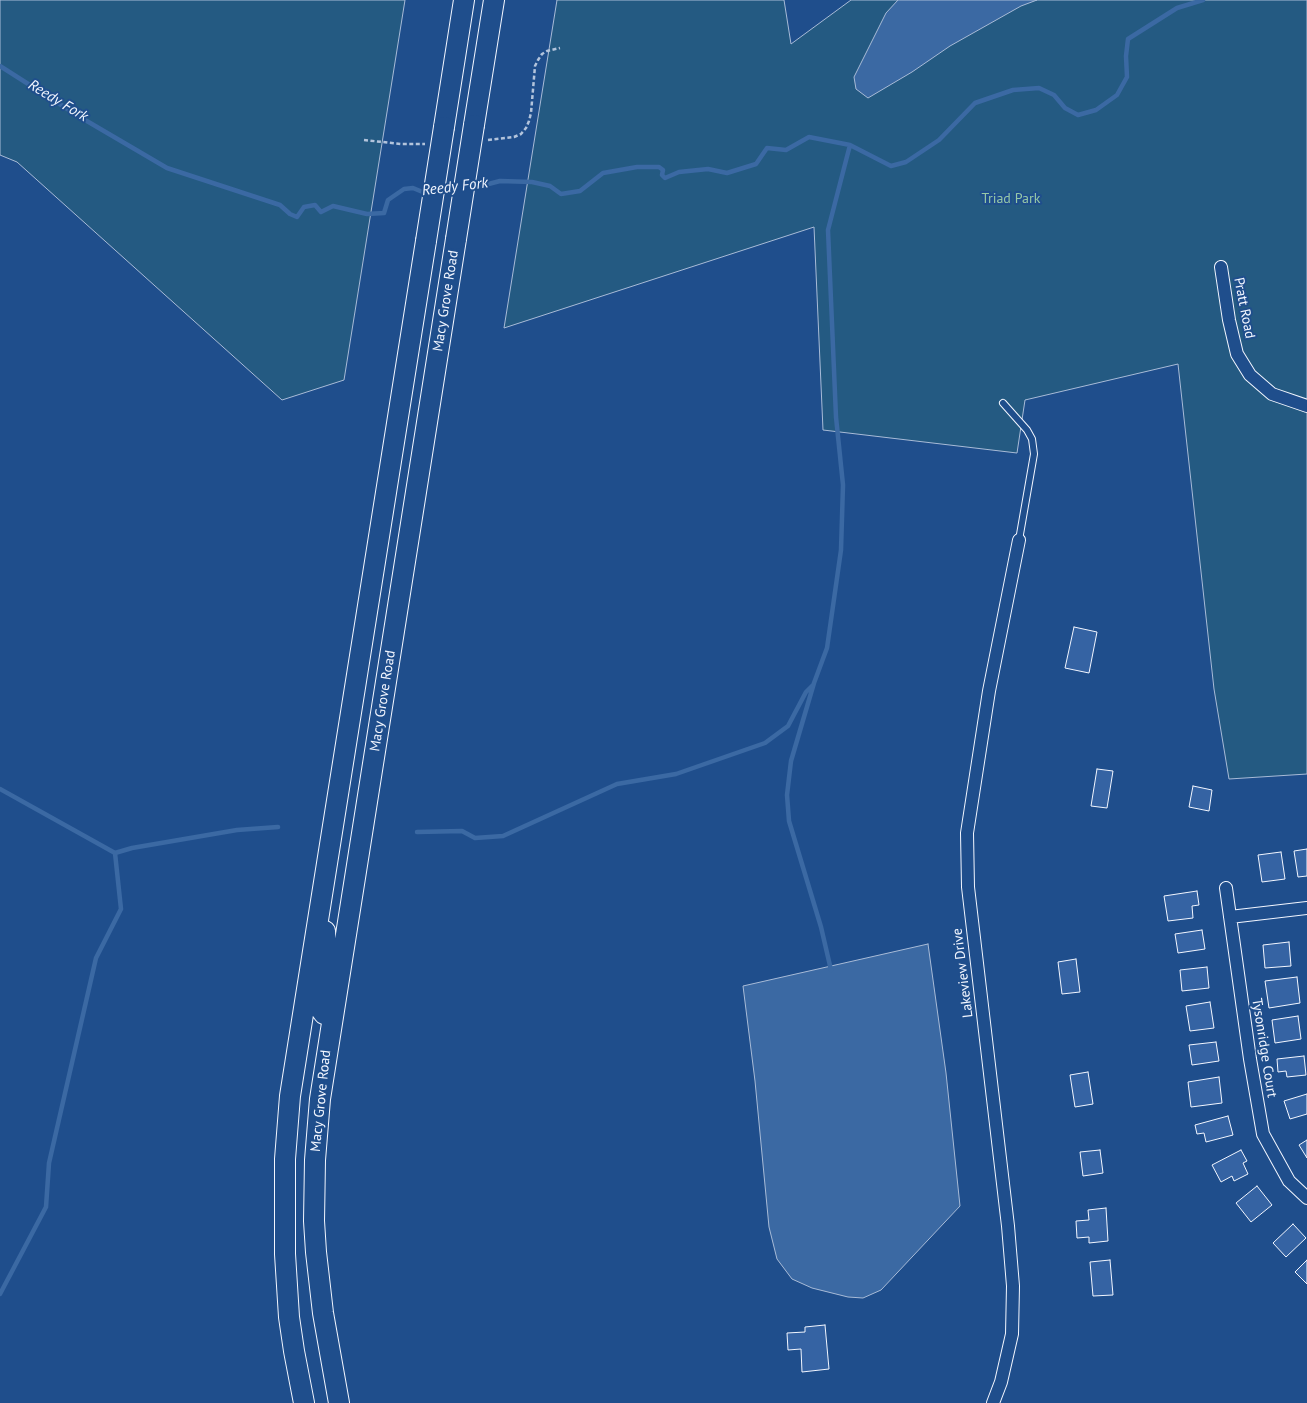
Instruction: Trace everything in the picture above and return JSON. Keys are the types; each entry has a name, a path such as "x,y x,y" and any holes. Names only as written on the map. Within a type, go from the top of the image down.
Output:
{"main road":[{"path":"304,1403 294,1351 287,1286 284,1222 285,1159 290,1096 464,0"},
{"name":"Macy Grove Road","path":"339,1403 316,1252 314,1221 318,1122 332,1017 493,0"},
{"path":"325,872 326,955 320,1004 324,1014 332,1017"}],"street":[{"name":"Pratt Road","path":"1221,267 1228,320 1238,354 1250,375 1272,394 1307,406"},
{"name":"Lakeview Drive","path":"993,1403 1001,1382 1012,1334 1013,1286 1008,1226 968,886 967,833 989,691 1019,540"},
{"name":"Tysonridge Court","path":"1226,888 1250,1059 1263,1134 1289,1181 1307,1198"},
{"path":"1230,917 1307,908"}],"lane":[{"path":"1002,403 1027,430 1032,439 1034,454 1019,540"}],"green space":[{"path":"0,0 405,0 344,380 282,400 17,162 0,155"},
{"name":"Triad Park","path":"557,0 784,0 791,44 851,0 1307,0 1307,774 1229,779 1214,689 1178,364 1025,400 1017,453 823,430 814,227 504,328"}],"shaded area":[{"path":"898,0 1037,0 1021,6 950,46 912,72 868,98 856,89 854,77 886,13"},
{"path":"928,944 946,1073 960,1206 881,1290 863,1298 848,1297 812,1288 792,1279 777,1259 769,1227 755,1081 743,986"}],"building":[{"path":"1074,627 1097,632 1089,673 1065,668"},
{"path":"1097,769 1113,771 1107,808 1091,806"},
{"path":"1193,786 1212,790 1209,811 1189,807"},
{"path":"1307,849 1307,876 1298,877 1294,851"},
{"path":"1281,852 1285,879 1262,882 1258,855"},
{"path":"1197,891 1199,905 1192,906 1193,918 1168,921 1164,896"},
{"path":"1202,930 1205,949 1178,953 1175,934"},
{"path":"1289,942 1291,966 1265,968 1263,945"},
{"path":"1076,959 1080,992 1062,994 1058,962"},
{"path":"1207,967 1209,988 1182,991 1180,970"},
{"path":"1297,977 1300,1003 1269,1008 1265,981"},
{"path":"1210,1002 1214,1028 1190,1031 1186,1006"},
{"path":"1298,1016 1301,1039 1275,1043 1272,1020"},
{"path":"1216,1042 1219,1061 1192,1065 1189,1045"},
{"path":"1304,1056 1306,1075 1287,1077 1286,1071 1278,1072 1277,1059"},
{"path":"1088,1072 1093,1104 1075,1107 1070,1075"},
{"path":"1219,1077 1222,1103 1191,1107 1188,1082"},
{"path":"1307,1094 1307,1114 1290,1119 1284,1101"},
{"path":"1228,1116 1233,1135 1206,1142 1204,1133 1197,1134 1195,1125"},
{"path":"1307,1140 1307,1158 1299,1145"},
{"path":"1100,1150 1103,1173 1083,1176 1080,1152"},
{"path":"1241,1150 1247,1161 1243,1163 1248,1174 1234,1181 1232,1176 1221,1182 1212,1165"},
{"path":"1257,1186 1272,1205 1251,1222 1236,1203"},
{"path":"1106,1208 1108,1241 1089,1243 1089,1237 1077,1238 1076,1221 1089,1220 1088,1210"},
{"path":"1293,1224 1306,1238 1286,1257 1273,1243"},
{"path":"1110,1260 1113,1295 1093,1296 1090,1262"},
{"path":"1307,1260 1307,1284 1295,1272"},
{"path":"825,1325 829,1369 802,1372 801,1349 788,1350 787,1333 805,1332 805,1327"}],"waterway":[{"path":"469,185 477,187 500,181 532,182 550,186 561,194 580,191 603,173 637,167 659,167 663,170 662,175 665,178 679,172 708,169 727,173 756,164 767,148 786,150 809,137 850,145 891,166 906,162 939,140 975,103 1013,90 1039,88 1054,95 1065,108 1078,115 1096,110 1117,95 1127,77 1126,56 1128,39 1177,8 1203,0"},
{"name":"Reedy Fork","path":"0,66 80,117 167,168 280,205 290,214 297,217 304,207 315,205 321,212 333,206 367,214 384,213 388,200 404,189 413,188 425,193 429,191"},
{"path":"831,970 821,927 789,821 787,795 791,761 814,683 827,648 841,550 843,485 836,417 828,230 850,145"},
{"name":"Reedy Fork","path":"441,187 458,188"},
{"path":"417,832 462,831 475,838 503,836 617,784 676,774 765,743 788,726 806,692 812,686"},
{"path":"0,789 115,853 132,848 237,830 278,827"},
{"path":"0,1294 46,1207 49,1163 96,958 121,909 115,853"}]}
